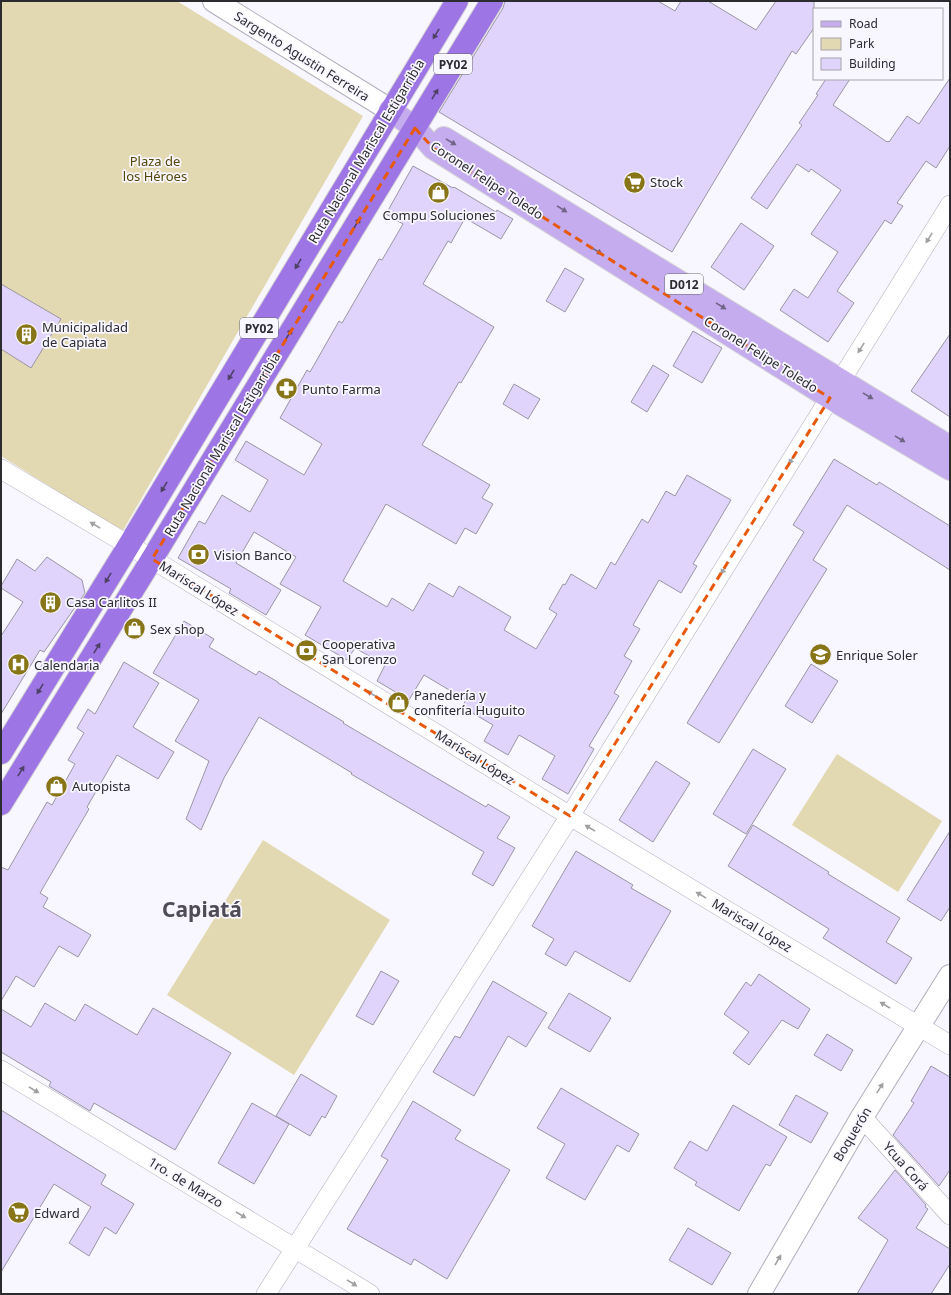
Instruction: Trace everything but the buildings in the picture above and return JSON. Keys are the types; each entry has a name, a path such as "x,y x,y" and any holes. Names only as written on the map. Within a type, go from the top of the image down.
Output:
{"highway":[{"name":"Ruta Nacional Mariscal Estigarribia","path":"1,753 129,545 457,1"},
{"name":"Ruta Nacional Mariscal Estigarribia","path":"1,804 492,1"}],"main road":[{"name":"Coronel Felipe Toledo","path":"390,110 415,128 442,136 455,144 836,389 950,469"},
{"name":"Coronel Felipe Toledo","path":"836,389 950,446"}],"street":[{"name":"Sargento Agustin Ferreira","path":"214,1 390,110"},
{"path":"266,1294 570,816 950,205"},
{"name":"Mariscal López","path":"1,469 129,545 570,816 950,1045"},
{"name":"Boquerón","path":"759,1294 862,1117 918,1025 950,976"},
{"name":"1ro. de Marzo","path":"1,1070 370,1294"},
{"name":"Ycua Corá","path":"862,1117 950,1215"}],"highlighted area":[{"path":"415,128 433,148 830,398 570,816 152,559"}],"green space":[{"name":"Plaza de los Héroes","path":"1,1 177,1 363,116 122,532 1,456"},
{"path":"837,754 942,821 898,892 792,825"},
{"path":"263,840 390,920 294,1075 167,995"}],"place":[{"name":"Stock","path":"634,182"},
{"name":"Compu Soluciones","path":"439,193"},
{"name":"Municipalidad de Capiata","path":"26,334"},
{"name":"Punto Farma","path":"287,389"},
{"name":"Vision Banco","path":"198,555"},
{"name":"Casa Carlitos II","path":"51,602"},
{"name":"Sex shop","path":"134,629"},
{"name":"Cooperativa San Lorenzo","path":"307,651"},
{"name":"Enrique Soler","path":"820,655"},
{"name":"Calendaria","path":"19,665"},
{"name":"Panedería y confitería Huguito","path":"398,702"},
{"name":"Autopista","path":"57,786"},
{"name":"Edward","path":"19,1213"}],"district":[{"name":"Capiatá","path":"202,909"}]}
